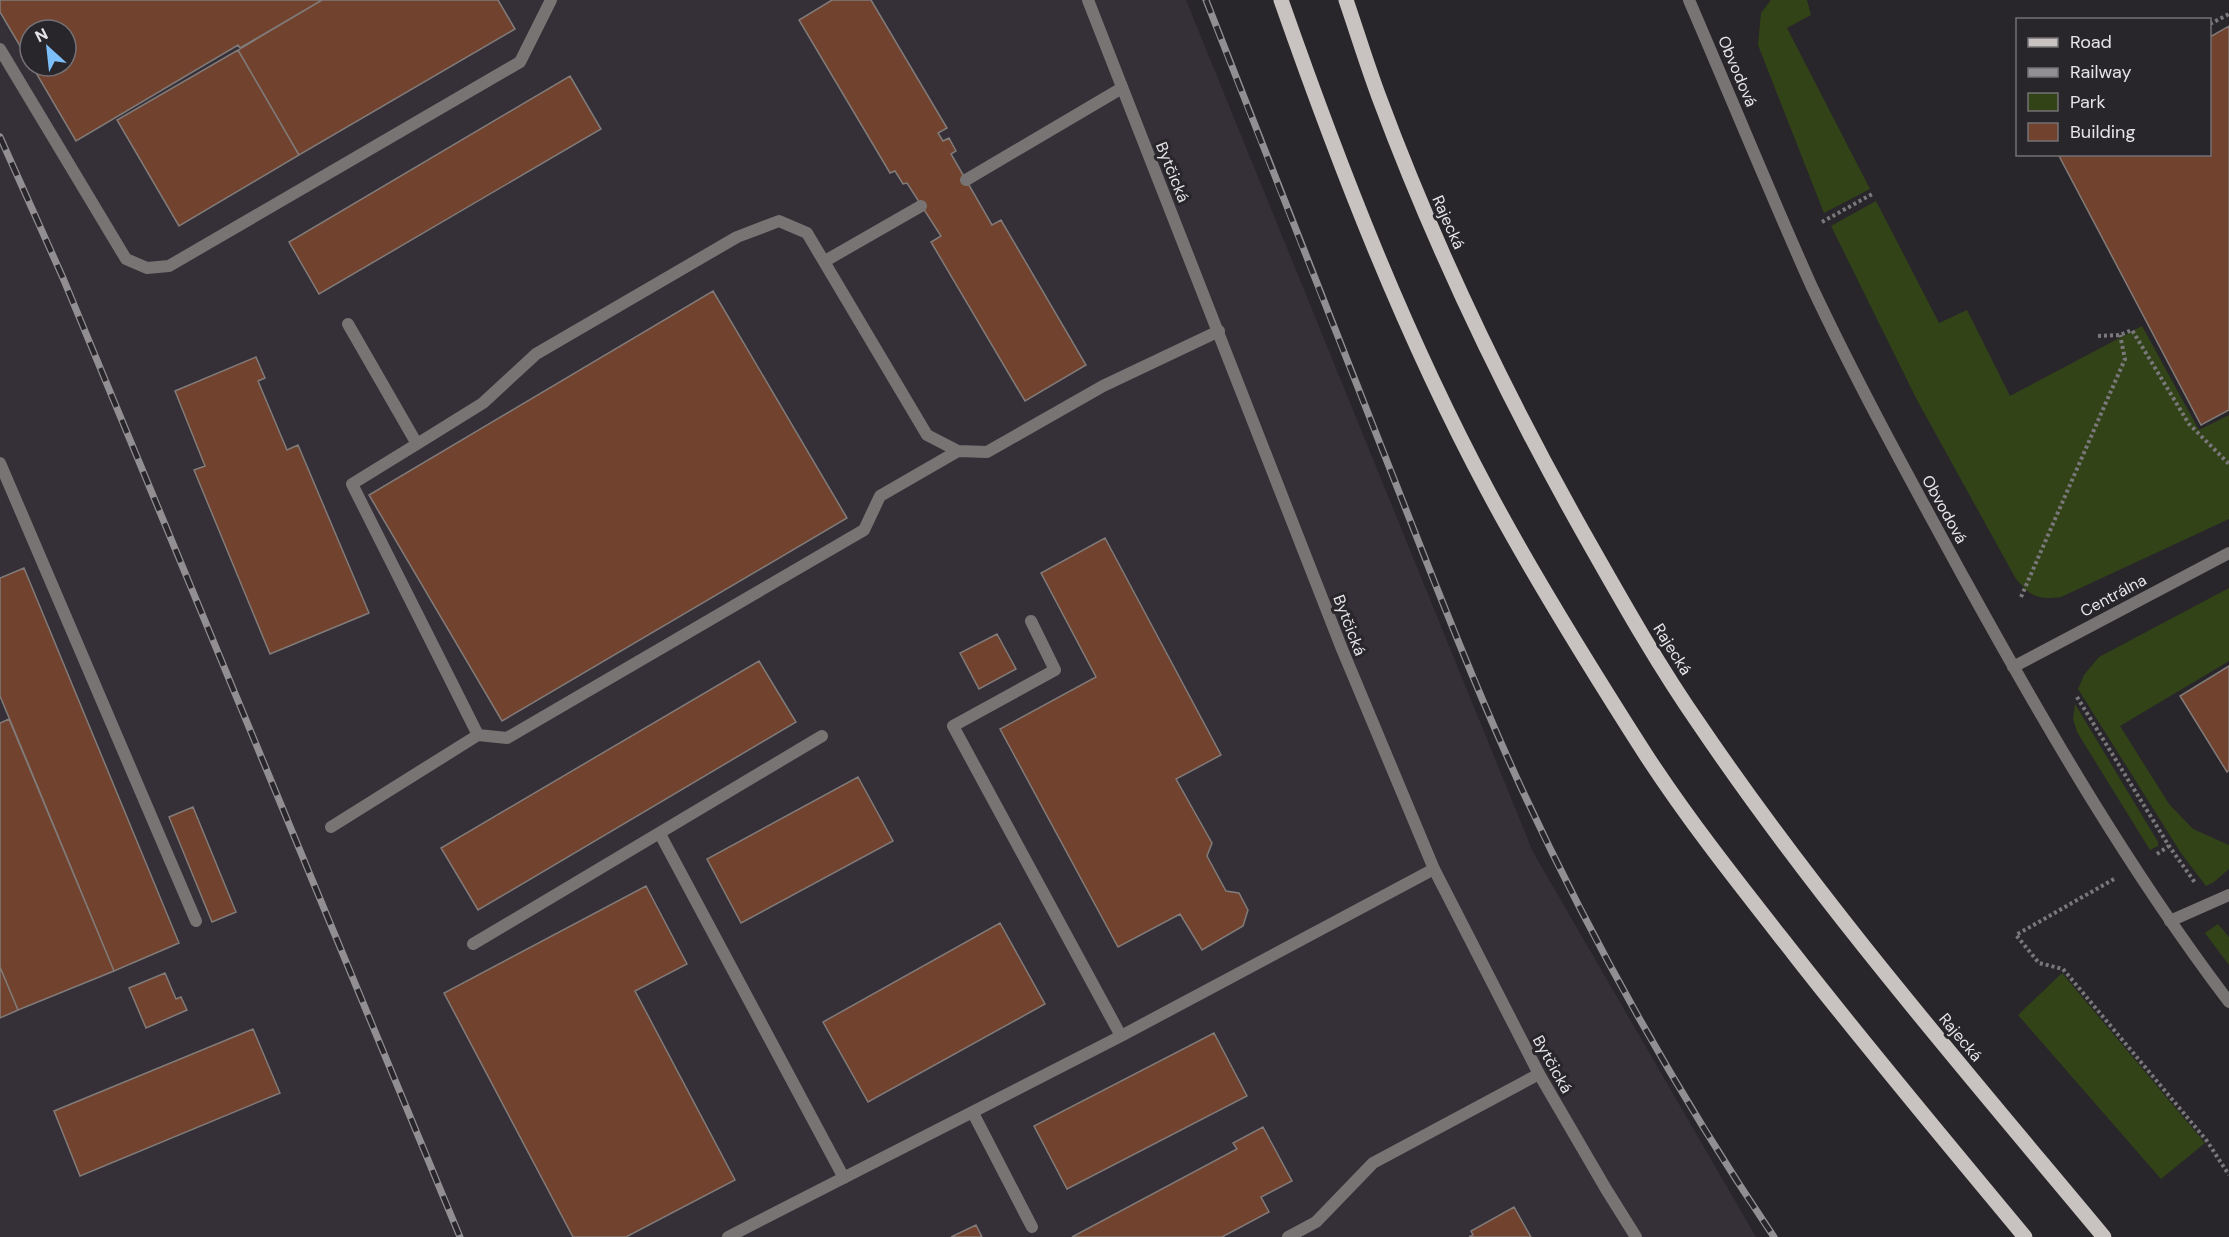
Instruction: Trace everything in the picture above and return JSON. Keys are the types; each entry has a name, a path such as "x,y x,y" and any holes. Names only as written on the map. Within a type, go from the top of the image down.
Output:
{"main road":[{"path":"1281,0 1323,120 1367,231 1420,352 1488,491 1569,631 1648,758 1738,883 1873,1054 2025,1237"},
{"name":"Rajecká","path":"1346,0 1379,97 1414,186 1477,327 1542,460 1632,617 1698,723 1787,846 1923,1020 2104,1237"}],"street":[{"path":"0,49 126,259 147,268 169,266 520,62 550,0"},
{"name":"Bytčická","path":"1088,0 1346,660 1434,869 1539,1074 1636,1237"},
{"name":"Obvodová","path":"1689,0 1811,285 1904,469 2013,667 2134,867 2229,1002"},
{"path":"966,180 1122,88"},
{"path":"825,261 921,206"},
{"path":"478,735 351,483 483,403 536,354 737,237 779,221 807,233 927,435 958,451 987,452 1103,387 1219,331"},
{"path":"348,324 417,444"},
{"path":"331,827 478,735 507,738 864,530 880,496 958,451"},
{"path":"0,463 195,921"},
{"name":"Centrálna","path":"2013,667 2229,553"},
{"path":"1031,621 1055,670 953,726 1121,1036"},
{"path":"473,944 822,736"},
{"path":"660,834 844,1178"},
{"path":"728,1237 1121,1036 1434,869"},
{"path":"2170,921 2229,895"},
{"path":"1288,1237 1316,1222 1373,1163 1539,1074"},
{"path":"972,1113 1032,1227"}],"path":[{"path":"2211,23 2229,14"},
{"path":"1822,222 1874,194"},
{"path":"2098,336 2120,335 2132,330 2189,424 2229,464"},
{"path":"2022,597 2125,360 2120,335"},
{"path":"2077,697 2169,846 2211,904"},
{"path":"2109,882 2016,935 2038,963 2063,969 2207,1141 2229,1175"}],"shaded area":[{"path":"0,0 1186,0 1533,852 1756,1237 0,1237"}],"green space":[{"path":"1771,0 1807,0 1811,15 1787,28 1870,189 1824,213 1758,45 1761,13"},
{"path":"1876,201 1939,323 1967,310 2010,396 2142,326 2199,430 2229,415 2229,519 2061,597 2040,597 2026,590 2016,579 1917,400 1831,226"},
{"path":"2229,588 2229,661 2120,726 2169,804 2193,829 2229,845 2229,869 2206,886 2181,853 2078,689 2084,675 2099,657"},
{"path":"2075,704 2158,842 2158,846 2150,850 2077,732 2073,719"},
{"path":"2218,924 2229,937 2229,965 2205,933"},
{"path":"2062,973 2205,1143 2161,1179 2018,1015"}],"building":[{"path":"0,0 322,0 240,48 238,45 76,141 39,78 78,78 78,18 18,18 18,43 0,12"},
{"path":"322,0 498,0 515,29 299,155 238,50"},
{"path":"832,0 871,0 947,128 938,133 943,141 949,138 956,151 951,154 992,225 1001,220 1086,365 1025,401 931,242 941,236 907,183 903,184 895,171 890,173 799,20"},
{"path":"2229,26 2229,410 2201,425 2059,156 2211,156 2211,36"},
{"path":"238,50 299,155 179,226 117,120"},
{"path":"570,76 601,129 319,294 289,242"},
{"path":"713,291 847,518 502,721 369,495"},
{"path":"256,357 265,378 258,381 287,450 298,445 369,613 270,654 194,470 205,466 175,391"},
{"path":"1105,538 1221,755 1176,779 1212,843 1207,856 1226,891 1239,893 1248,910 1243,926 1202,950 1180,914 1118,947 1000,729 1096,677 1041,573"},
{"path":"24,568 179,943 114,971 0,696 0,578"},
{"path":"997,634 1016,669 979,689 960,653"},
{"path":"759,661 796,722 478,910 441,848"},
{"path":"2229,666 2229,770 2227,772 2180,696"},
{"path":"9,719 114,971 18,1010 0,967 0,723"},
{"path":"858,777 893,841 741,923 707,859"},
{"path":"193,807 236,912 212,922 169,817"},
{"path":"646,886 687,964 635,991 735,1180 626,1237 573,1237 444,993"},
{"path":"1000,923 1045,1004 868,1102 823,1022"},
{"path":"0,967 18,1010 0,1018"},
{"path":"165,973 176,999 181,997 187,1010 146,1028 129,988"},
{"path":"253,1029 280,1093 80,1176 54,1111"},
{"path":"1214,1033 1247,1096 1067,1189 1034,1126"},
{"path":"1263,1127 1292,1181 1261,1197 1269,1212 1222,1237 1072,1237 1237,1149 1233,1143"},
{"path":"1514,1207 1531,1237 1469,1237 1473,1235 1471,1231"},
{"path":"976,1225 982,1237 951,1237"}],"railway":[{"path":"1206,0 1447,613 1519,783 1606,958 1670,1072 1774,1237"},
{"path":"0,137 63,278 460,1237"}]}
